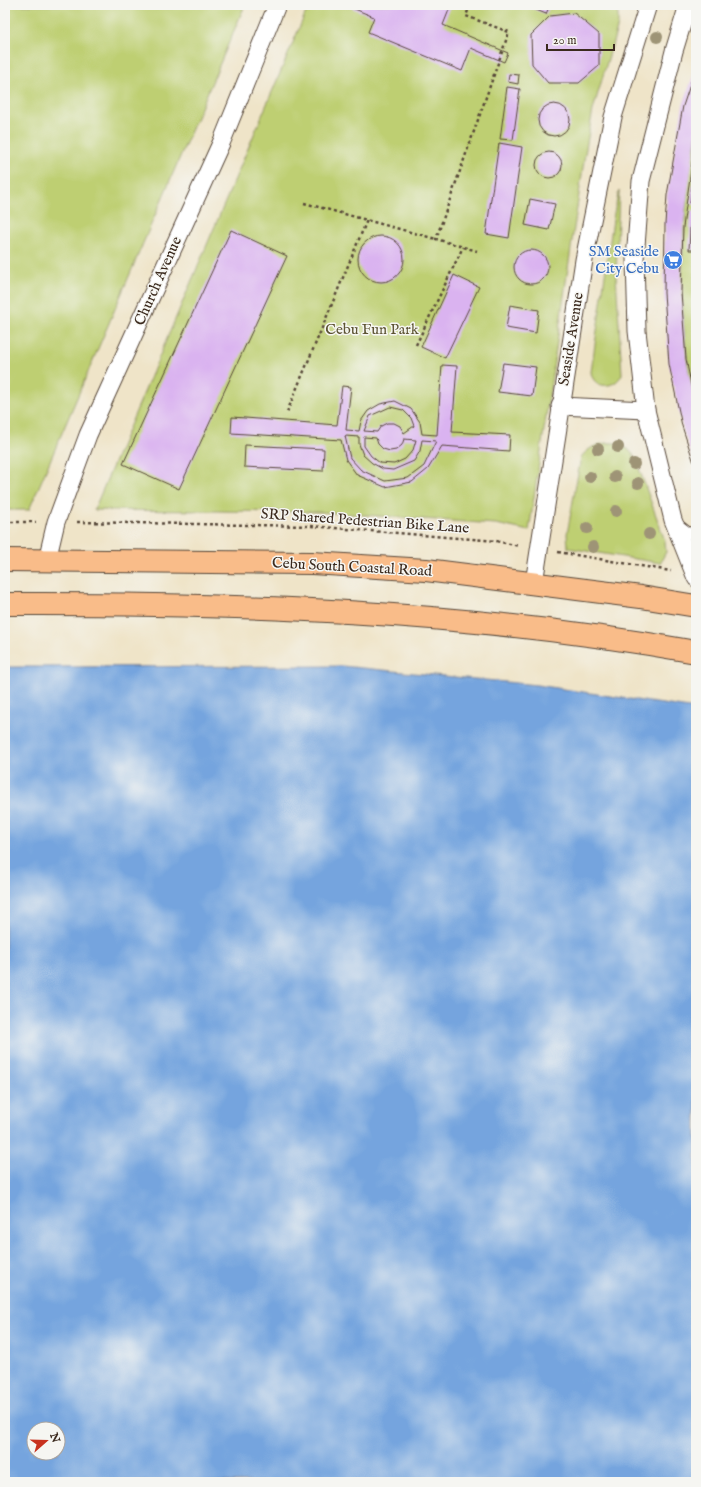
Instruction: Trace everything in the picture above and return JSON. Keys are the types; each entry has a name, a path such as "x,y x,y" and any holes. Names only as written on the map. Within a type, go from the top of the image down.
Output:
{"highway":[{"name":"Cebu South Coastal Road","path":"5,560 312,563 426,570 641,597 696,606"},
{"path":"5,604 314,609 417,616 634,641 696,652"}],"street":[{"name":"Church Avenue","path":"47,560 56,522 88,435 222,141 277,5"},
{"name":"Seaside Avenue","path":"534,583 560,406 584,260 613,117 648,5"},
{"path":"688,5 674,51 641,181 635,259 637,330 646,410 673,520 695,576"},
{"path":"560,406 646,410"}],"lane":[{"path":"673,520 696,538"}],"path":[{"path":"436,239 509,32 466,16 470,5"},
{"path":"304,203 477,251"},
{"path":"287,412 367,220"},
{"path":"416,345 463,247"},
{"name":"SRP Shared Pedestrian Bike Lane","path":"5,522 310,526 496,541 695,576"}],"green space":[{"path":"5,5 245,5 29,510 5,510"},
{"name":"Cebu Fun Park","path":"309,5 612,5 618,14 618,25 593,110 585,154 529,531 496,524 319,512 94,510"},
{"path":"696,135 696,409 689,375 685,341 682,272 686,203"},
{"path":"619,190 616,275 622,374 615,383 605,385 596,382 591,372 614,213"},
{"path":"605,443 615,443 628,449 635,457 665,541 666,552 660,563 568,548 567,534 581,457 592,447"}],"water":[{"path":"342,666 537,685 696,709 696,1482 5,1482 5,667"}],"building":[{"path":"345,5 451,5 443,25 508,53 504,62 471,48 462,71 368,32 374,17"},
{"path":"524,5 550,5 546,14"},
{"path":"574,13 599,34 599,66 579,83 548,83 532,64 531,35 550,16"},
{"name":"SM Seaside City Cebu","path":"696,67 696,135 683,227 681,292 686,359 696,409 696,469 682,426 669,364 664,293 667,195 683,106"},
{"path":"509,74 519,75 518,84 508,82"},
{"path":"507,87 520,89 513,140 500,139"},
{"path":"554,104 563,107 567,111 570,120 567,129 563,133 554,136 545,133 541,129 538,120 541,111 545,107"},
{"path":"499,143 522,147 509,238 486,234"},
{"path":"549,152 558,156 562,165 558,174 549,178 540,174 536,165 540,156"},
{"path":"696,165 696,204 690,203"},
{"path":"530,199 555,204 549,230 525,225"},
{"path":"691,210 696,211 696,250 689,250"},
{"path":"231,230 287,256 179,489 123,464"},
{"path":"381,236 394,240 400,246 404,259 400,272 394,278 381,282 368,278 362,272 358,259 362,246 368,240"},
{"path":"528,250 534,250 543,255 547,261 547,273 543,279 534,284 528,284 519,279 514,270 514,264 519,255"},
{"path":"454,275 479,287 445,358 421,347"},
{"path":"510,305 539,310 536,333 506,328"},
{"path":"503,363 536,367 532,396 498,392"},
{"path":"442,365 457,366 452,432 510,435 509,451 442,446 428,469 412,482 385,487 357,475 346,460 341,440 231,433 232,417 337,425 342,386 351,387 346,430 359,431 361,421 368,411 380,404 395,401 411,409 420,422 422,434 437,435","holes":["390,407 403,410 411,418 414,426 404,433 400,426 394,423 387,423 381,426 377,432 364,431 370,416","345,436 359,437 359,444 363,455 372,463 383,469 393,470 414,461 420,451 422,440 436,441 424,466 408,478 385,481 361,470 350,458","364,437 376,438 378,444 383,449 390,451 396,450 402,445 404,439 416,440 413,450 405,459 394,464 380,463 371,456 364,446"]},
{"path":"245,445 324,449 323,471 244,467"}],"place":[{"name":"SM Seaside City Cebu","path":"673,260"}]}
